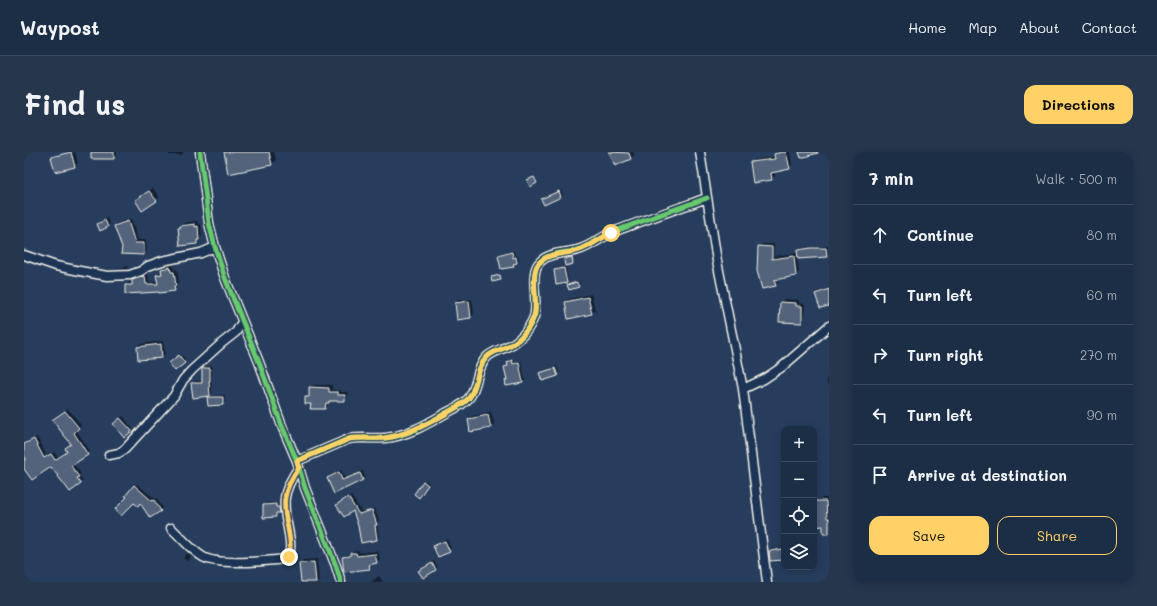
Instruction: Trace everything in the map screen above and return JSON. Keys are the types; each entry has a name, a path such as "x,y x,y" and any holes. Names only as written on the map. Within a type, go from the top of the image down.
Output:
{"street":[{"path":"200,152 209,223 225,278 298,464 305,488 341,582"},
{"path":"700,152 717,261 743,389 767,582"},
{"path":"171,528 192,549 203,557 218,562 286,559 289,557 291,542 284,505 285,497 298,464 349,439 358,437 385,438 404,434 430,423 457,408 468,399 472,393 476,377 488,356 515,344 530,324 535,310 535,274 538,264 545,258 556,254 581,249 611,233 707,198"},
{"path":"24,255 56,266 107,276 130,275 158,262 201,253 215,247"},
{"path":"109,455 119,453 125,449 174,396 183,380 192,370 236,332 242,322"},
{"path":"743,389 764,379 782,367 829,326"},
{"path":"236,332 247,333"}],"building":[{"path":"71,152 75,167 55,172 51,157"},
{"path":"91,152 114,152 114,159 91,159"},
{"path":"224,152 269,152 272,165 228,174"},
{"path":"609,152 629,153 631,159 615,166"},
{"path":"786,152 790,169 771,173 772,180 753,183 750,162 775,159 774,154"},
{"path":"799,152 818,152 818,153 801,158"},
{"path":"534,177 537,183 530,187 527,180"},
{"path":"149,191 157,201 142,211 135,200"},
{"path":"559,191 561,197 544,205 541,199"},
{"path":"105,220 108,227 100,231 97,224"},
{"path":"128,221 135,243 144,243 144,255 121,254 122,247 114,226"},
{"path":"195,224 195,227 198,226 199,240 197,240 197,244 180,246 178,228 180,228 180,226"},
{"path":"758,246 772,247 772,259 794,256 796,276 774,280 776,286 762,289 757,271"},
{"path":"826,248 827,257 798,259 797,250"},
{"path":"512,252 513,258 516,257 517,263 513,264 514,267 501,269 498,256"},
{"path":"572,257 573,264 565,266 564,259"},
{"path":"170,267 171,272 174,272 176,286 174,286 175,291 125,294 125,285 132,285 132,280 141,277 145,276 146,284 158,284 156,275 162,274 161,269"},
{"path":"564,268 567,283 556,285 554,270"},
{"path":"500,275 501,280 492,282 491,277"},
{"path":"577,282 579,287 569,290 567,285"},
{"path":"829,289 829,306 820,308 815,294"},
{"path":"588,297 592,314 568,319 565,302"},
{"path":"469,301 471,318 457,320 455,303"},
{"path":"780,302 796,303 796,306 802,306 802,323 779,322"},
{"path":"161,344 162,358 138,360 137,347"},
{"path":"179,355 185,363 175,371 169,363"},
{"path":"512,360 513,364 519,362 523,383 506,386 505,380 507,380 504,367 508,366 507,362"},
{"path":"202,368 210,368 210,396 193,398 191,383 202,383"},
{"path":"555,368 558,376 542,381 539,373"},
{"path":"309,387 329,388 329,392 338,392 338,395 345,395 345,401 329,401 329,403 326,403 325,409 310,409 311,404 305,404 305,397 309,397"},
{"path":"207,397 223,397 223,405 208,406"},
{"path":"65,411 79,428 74,433 88,455 71,466 79,477 77,478 81,484 70,492 51,467 32,480 24,469 24,460 26,459 24,455 24,444 34,439 44,458 51,454 55,460 67,452 65,448 71,444 52,420"},
{"path":"488,415 491,428 470,432 468,419"},
{"path":"120,418 132,431 124,438 113,424"},
{"path":"339,472 342,480 360,473 363,480 334,494 327,478"},
{"path":"423,481 428,485 419,498 414,494"},
{"path":"134,485 152,501 154,500 161,511 150,518 140,503 138,506 134,503 121,516 115,509 127,497 125,496"},
{"path":"348,497 359,514 372,510 377,525 375,525 377,540 361,543 358,526 353,511 344,517 336,505"},
{"path":"817,501 826,501 827,518 829,518 829,534 823,534 823,526 817,527"},
{"path":"276,504 276,507 279,507 280,513 276,513 276,517 263,518 263,505"},
{"path":"445,541 450,552 438,557 433,546"},
{"path":"781,549 781,560 770,561 769,551"},
{"path":"350,553 356,553 357,556 375,554 377,563 369,565 370,569 344,572 342,557 350,556"},
{"path":"314,562 316,582 301,582 299,563"},
{"path":"432,563 436,570 423,578 418,571"}],"cycle path":[{"path":"200,152 209,223 225,278 297,461 305,488 341,582"},
{"path":"297,461 349,439 385,438 401,435 424,425 461,405 472,393 483,361 494,352 515,342 523,335 529,326 534,317 535,311 534,282 536,268 543,259 548,256 576,251 613,232 707,198"}],"route":[{"path":"289,557 291,542 284,505 289,486 299,467 297,461 336,443 349,439 358,437 385,438 404,434 430,423 457,408 468,399 472,393 476,377 488,356 515,344 530,324 535,310 534,286 538,264 545,258 556,254 581,249 611,233"}]}
